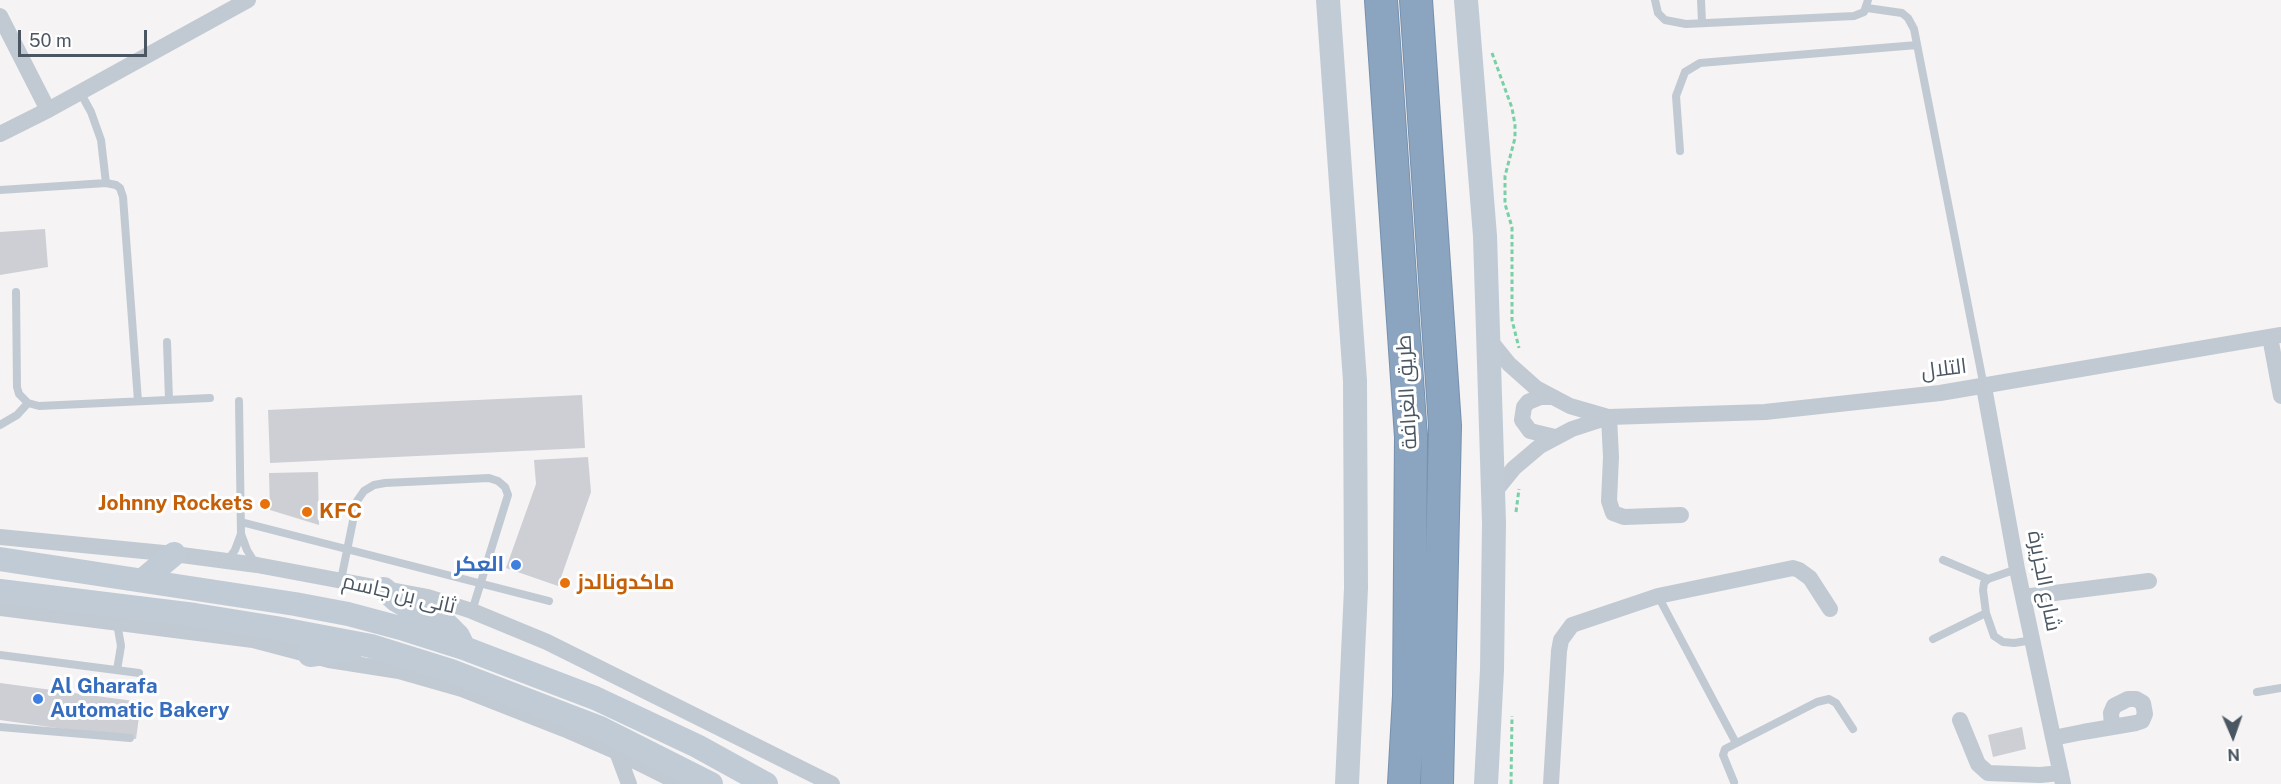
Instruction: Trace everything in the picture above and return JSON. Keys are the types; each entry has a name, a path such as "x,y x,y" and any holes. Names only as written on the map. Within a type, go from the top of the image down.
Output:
{"highway":[{"name":"طريق الغرافة","path":"1381,0 1411,437 1409,696 1404,784"},
{"name":"طريق الغرافة","path":"1416,0 1446,426 1437,784"}],"main road":[{"path":"1328,0 1355,381 1356,588 1347,784"},
{"path":"1466,0 1485,236 1493,494 1492,670 1486,784"},
{"path":"142,580 174,554"},
{"name":"ثانى بن جاسم","path":"0,560 142,580 348,614 464,648 595,698 697,746 766,784"},
{"path":"384,589 396,600 413,610 446,624 458,636 464,648"},
{"path":"0,591 195,615 371,646 451,671 591,724 711,784"},
{"path":"310,655 371,646"}],"street":[{"path":"0,134 80,92 226,5 248,0"},
{"path":"0,16 48,110"},
{"path":"1487,336 1503,358 1522,377 1552,397 1570,406 1609,417"},
{"path":"2276,336 2281,396"},
{"name":"التلال","path":"1609,417 1765,412 1984,387 2276,336"},
{"name":"شارع الجزيرة","path":"1984,387 2017,569 2062,779"},
{"path":"1552,397 1540,397 1528,402 1522,414 1522,420 1530,431 1555,437"},
{"path":"1493,494 1514,468 1555,437 1609,417"},
{"path":"1609,417 1611,457 1609,501 1613,513 1624,517 1681,515"},
{"name":"ثانى بن جاسم","path":"0,537 174,554 257,565 410,592 472,611 557,646 832,784"},
{"path":"1551,784 1558,651 1564,635 1572,625 1658,596 1792,568 1810,578 1830,609"},
{"path":"2024,597 2149,581"},
{"path":"0,608 253,640 348,663 388,668 462,689 553,724 617,752 673,783"},
{"path":"1960,720 1978,764 1988,773 2040,775 2062,779"},
{"path":"2053,738 2112,727"},
{"path":"617,752 629,784"}],"lane":[{"path":"1655,0 1658,13 1665,20 1676,23 1854,16 1864,12 1867,4 1902,13 1908,18 1914,29 1984,387"},
{"path":"1701,0 1702,23"},
{"path":"1680,151 1676,96 1685,72 1700,63 1917,45"},
{"path":"80,92 91,112 101,140 105,183"},
{"path":"0,190 105,183 116,184 122,192 138,401"},
{"path":"16,292 17,387 19,394 28,403 39,406 210,398"},
{"path":"167,342 169,400"},
{"path":"227,561 236,550 241,534 239,400"},
{"path":"0,425 16,416 28,403"},
{"path":"341,580 357,501 364,491 374,485 489,478 505,487 508,495 507,504 479,583 472,611"},
{"path":"241,522 549,601"},
{"path":"241,534 247,550 257,565"},
{"path":"1943,560 1988,579 2017,569"},
{"path":"1988,579 1983,590 1986,613 1994,636 2003,642 2032,640"},
{"path":"1658,596 1736,743"},
{"path":"1933,639 1986,613"},
{"path":"117,623 121,646 117,670"},
{"path":"0,655 139,673"},
{"path":"2257,692 2281,688"},
{"path":"1734,782 1723,755 1725,749 1817,702 1829,699 1836,703 1853,729"},
{"path":"0,727 130,738"}],"path":[{"path":"1491,48 1512,108 1515,125 1515,138 1505,176 1505,204 1512,227 1512,320 1519,350 1525,362 1522,377"}],"building":[{"path":"45,229 48,267 0,275 0,232"},
{"path":"582,395 585,448 270,463 268,410"},
{"path":"588,457 591,492 558,586 506,568 536,484 534,460"},
{"path":"318,472 319,525 270,510 269,473"},
{"path":"0,683 141,702 136,739 0,720"},
{"path":"2022,727 2026,749 1993,757 1988,735"}],"place":[{"name":"Johnny Rockets","path":"265,504"},
{"name":"KFC","path":"307,512"},
{"name":"العكر","path":"516,565"},
{"name":"ماكدونالدز","path":"565,583"},
{"name":"Al Gharafa Automatic Bakery","path":"38,699"}]}
